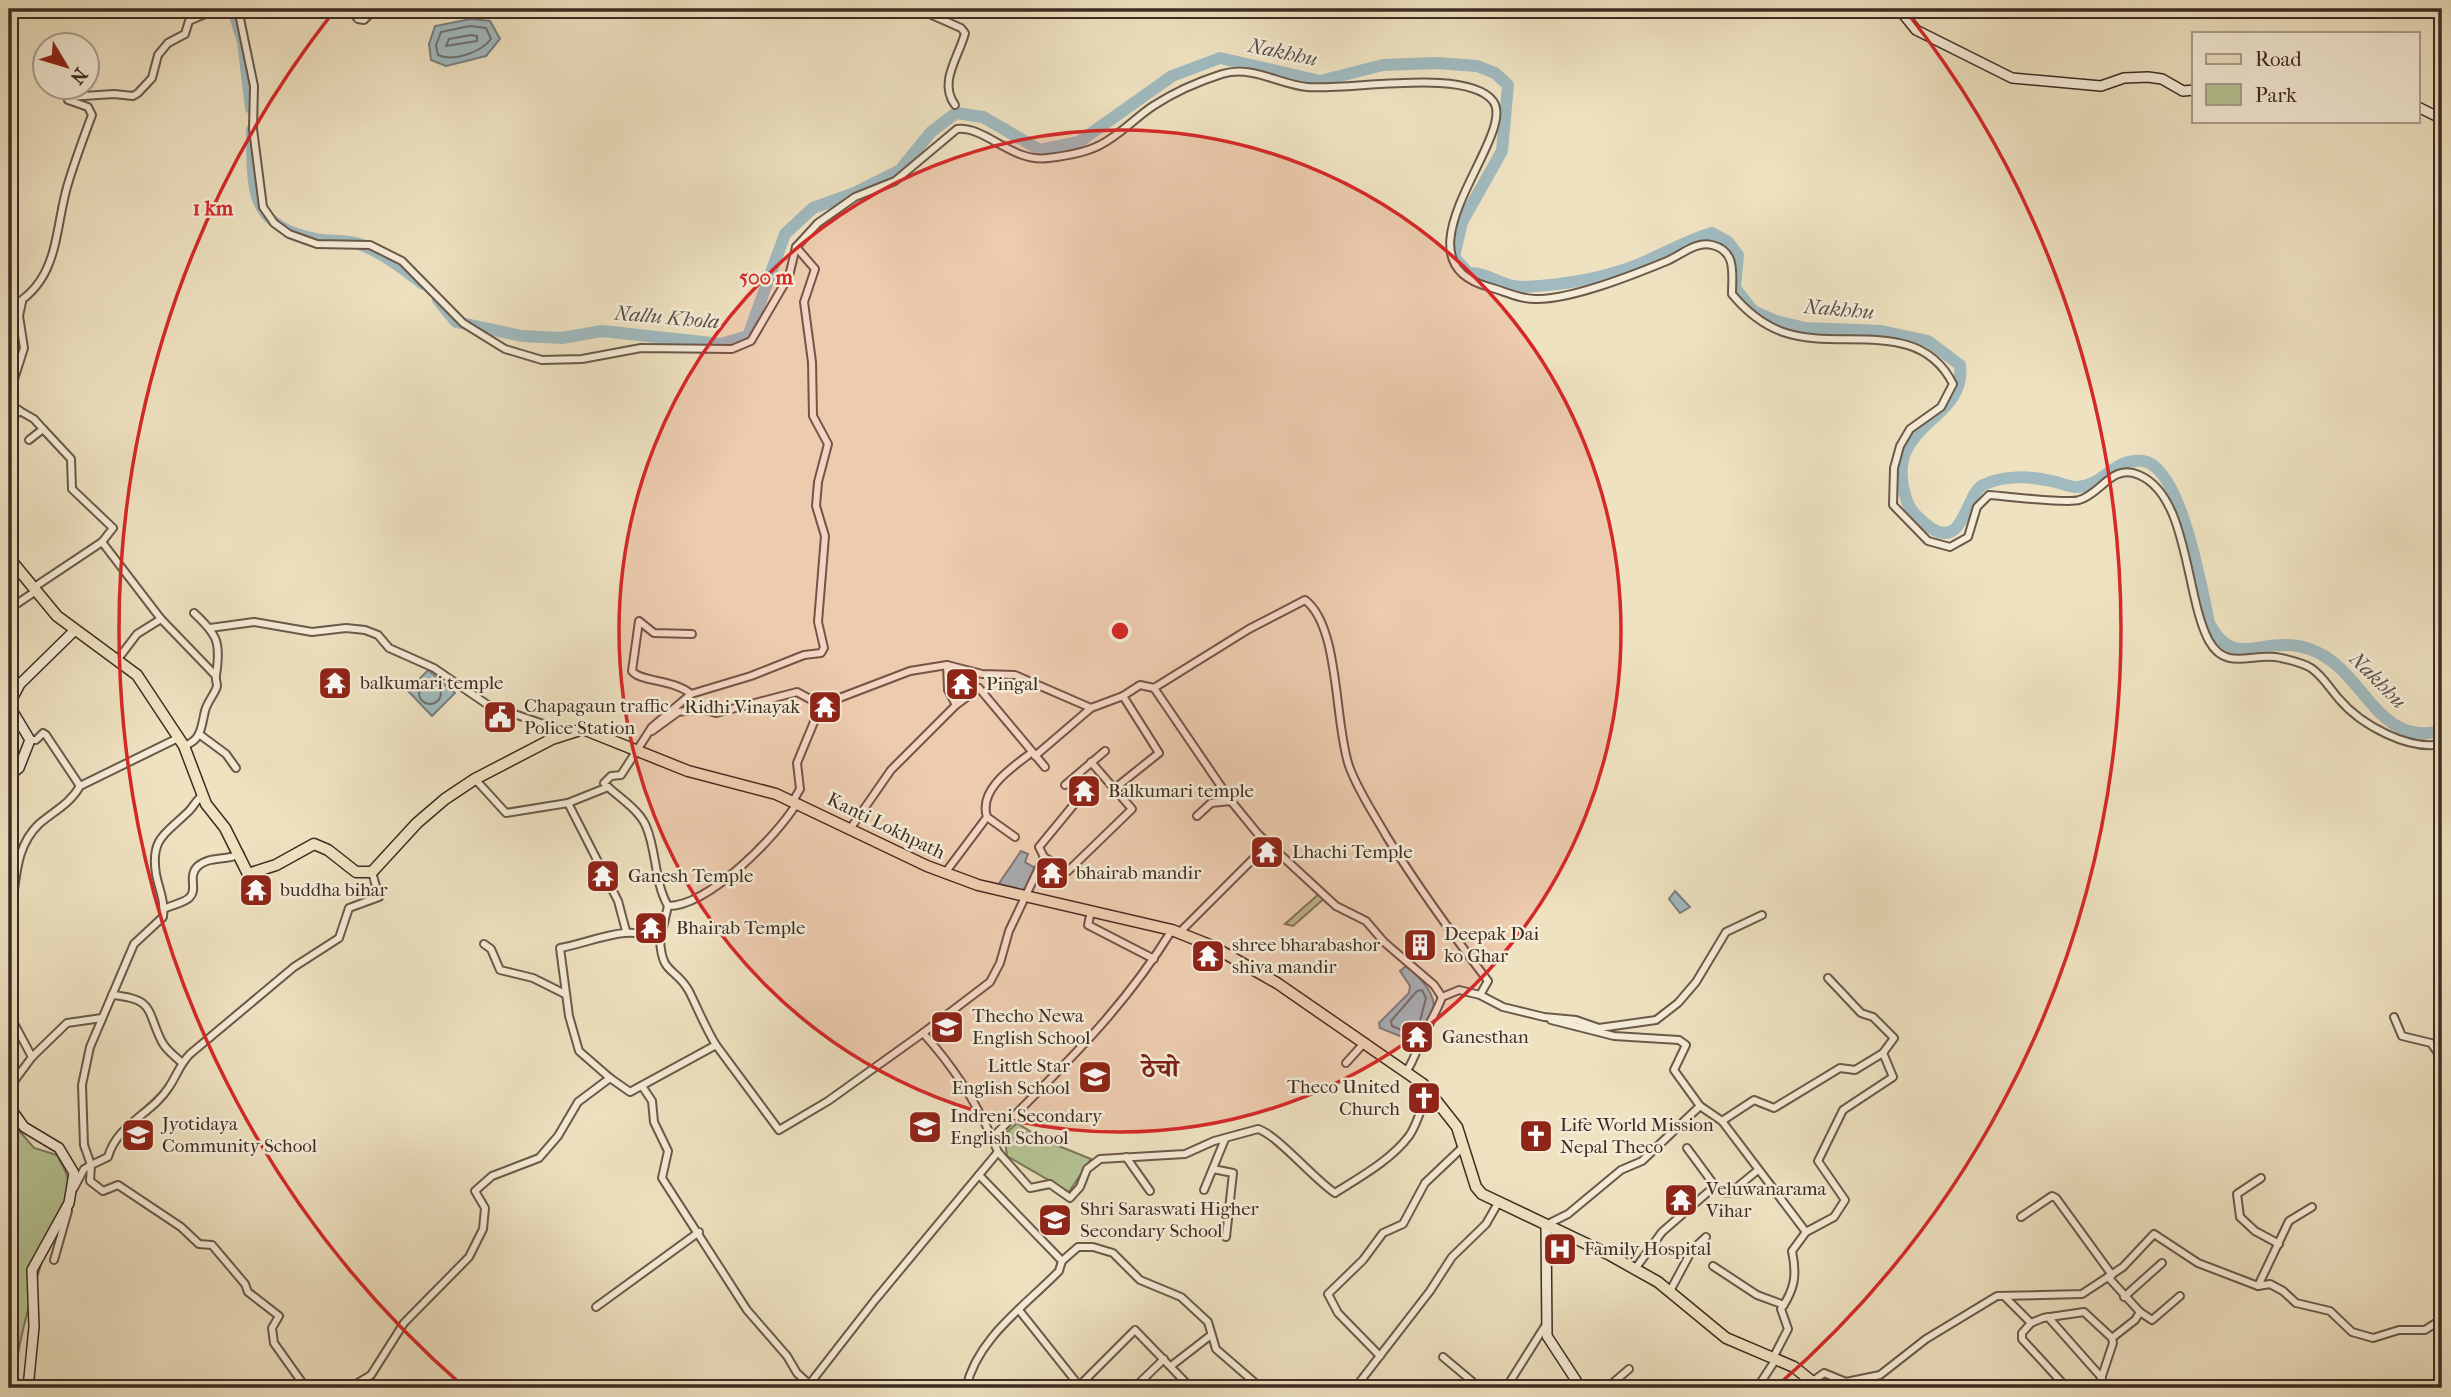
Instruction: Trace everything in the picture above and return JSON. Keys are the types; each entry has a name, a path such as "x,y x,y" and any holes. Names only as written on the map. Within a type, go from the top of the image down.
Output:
{"main road":[{"path":"1899,9 1916,30 2017,79 2101,86 2124,78 2148,77 2162,79 2183,92 2192,90"},
{"path":"2420,108 2442,119"},
{"path":"9,558 74,631 118,659 136,675 181,742 203,794 251,875 276,865 310,845 320,844 356,872 372,872"},
{"path":"9,776 19,768 27,754 30,740 9,702 20,684 74,631"},
{"name":"Kanti Lokhpath","path":"372,872 417,823 475,779 560,735 583,729 688,771 795,802 944,873 1025,896 1176,931 1212,946 1266,976 1406,1072 1432,1094 1457,1127 1476,1187 1498,1203 1635,1269 1670,1291 1727,1338 1775,1359 1816,1384"},
{"path":"9,1106 24,1127 59,1148 74,1173 69,1203 32,1270 34,1328 27,1388"},
{"path":"1546,1225 1547,1336 1581,1388"}],"street":[{"path":"9,308 34,292 54,253 67,189 92,115 88,107 68,100 68,97 114,94 133,96 152,78 158,55 168,43 185,34 189,21 217,9"},
{"path":"238,9 254,86 253,129 263,207 274,223 289,234 317,244 370,245 402,261 463,323 505,349 542,360 582,359 641,348 732,349 751,341 763,325 789,276 796,247 818,223 855,197 895,181 957,129 967,128 1015,154 1043,159 1073,154 1099,145 1153,106 1223,74 1262,74 1307,87 1446,81 1476,90 1493,101 1497,114 1494,130 1462,194 1453,231 1451,261 1463,277 1485,286 1536,299 1592,288 1668,260 1697,246 1711,245 1726,251 1732,260 1731,294 1749,314 1784,332 1878,340 1908,346 1929,353 1944,365 1953,384 1941,407 1910,429 1900,446 1894,468 1894,505 1928,541 1950,547 1968,537 1977,507 1989,495 2080,500 2116,474 2137,474 2157,485 2180,531 2197,613 2210,643 2223,658 2243,661 2277,657 2310,667 2340,701 2375,727 2407,743 2442,744"},
{"path":"349,9 358,19 364,20 375,9"},
{"path":"918,9 961,28 965,33 948,79 950,99 955,105"},
{"path":"796,247 815,269 804,302 813,372 813,416 828,444 818,482 817,506 825,536 818,622 824,648 821,653 804,655 751,676 691,694 661,717 621,775 611,776 604,783 630,806 646,826 657,878 668,906 660,940 662,961 669,972 682,981 716,1045 779,1130 828,1101 990,982 1042,855 1041,842 1076,802"},
{"path":"9,396 24,348 19,316 22,302"},
{"path":"9,403 34,419 71,459 72,489 113,527 102,542 9,609"},
{"path":"9,420 20,411"},
{"path":"29,440 43,429"},
{"path":"102,542 161,619 216,676"},
{"path":"1154,688 1249,629 1305,600 1317,609 1333,662 1339,730 1350,768 1412,877 1488,981 1480,995"},
{"path":"194,612 210,628 220,663 216,676 217,686 207,706 199,734"},
{"path":"118,659 137,634 161,619"},
{"path":"210,628 254,622 312,632 346,628 365,630 377,635 389,649 434,668 488,705 555,728 560,735"},
{"path":"691,694 675,683 639,678 632,671 637,622 654,633 692,634"},
{"path":"947,665 949,695 956,705"},
{"path":"668,906 683,904 743,864 788,819 800,789 797,763 821,705 910,671 947,665 982,674 1015,675 1091,708"},
{"path":"1014,837 987,817 985,807 995,784 1091,708 1124,696 1140,685 1154,688 1231,801 1269,844 1336,906 1366,921 1384,942 1434,985 1442,997"},
{"path":"850,829 891,770 956,705 980,689 1045,767"},
{"path":"646,736 678,712 688,709 716,713 797,692 821,705"},
{"path":"1114,789 1159,753 1124,696"},
{"path":"30,740 36,740 43,733 46,735 80,786"},
{"path":"9,895 14,890 23,844 39,824 74,797 80,786 199,734"},
{"path":"199,734 226,754 236,768"},
{"path":"1065,785 1104,751"},
{"path":"1042,855 1068,872 1132,809 1091,762"},
{"path":"475,779 506,813 568,803 608,787"},
{"path":"203,794 190,810 163,832 157,844 156,875 164,909 160,921 134,944 90,1047 82,1085 84,1145 90,1165 90,1181 103,1191 118,1185 181,1227 199,1244 212,1245 256,1300 279,1316 272,1328 274,1343 306,1388"},
{"path":"1197,816 1212,803 1231,801"},
{"path":"568,803 618,901 625,931"},
{"path":"944,873 987,817"},
{"path":"992,1138 1088,1043 1176,931 1269,844"},
{"path":"164,909 190,897 193,893 191,878 198,865 208,860 229,860 240,854"},
{"path":"54,1260 74,1188 84,1168 107,1157 112,1142 168,1089 181,1062 294,967 339,938 349,908 379,897 372,872"},
{"path":"1091,911 1088,925 1154,959"},
{"path":"1544,1017 1576,1020 1599,1028 1656,1020 1678,1003 1696,982 1726,932 1762,915"},
{"path":"660,940 651,933 625,931 560,948 569,1016 582,1056 630,1091 716,1045"},
{"path":"484,944 491,949 500,970 533,978 565,994"},
{"path":"1722,1121 1754,1100 1774,1108 1840,1068 1855,1070 1883,1053 1894,1038 1873,1017 1861,1013 1828,978"},
{"path":"9,982 12,999 10,1016 32,1057"},
{"path":"1406,1072 1416,1058 1423,1036 1442,997 1459,990 1480,995 1503,1007 1614,1036 1678,1040 1686,1045 1674,1070 1700,1106 1722,1121 1806,1232"},
{"path":"112,995 138,998 146,1005 163,1043 181,1062"},
{"path":"2394,1017 2402,1036 2431,1043 2442,1059"},
{"path":"9,1088 32,1057 68,1023 102,1018"},
{"path":"923,1033 964,1084 998,1152 1030,1188 1050,1184 1070,1198 1075,1195 1093,1163 1106,1157 1185,1154 1225,1139 1264,1130 1313,1178 1335,1193 1404,1142 1414,1127 1423,1102 1432,1094"},
{"path":"1346,1063 1365,1042"},
{"path":"1756,1388 1775,1359 1788,1329 1781,1309 1797,1274 1792,1251 1806,1232 1834,1217 1845,1200 1818,1161 1843,1110 1894,1077 1883,1053"},
{"path":"349,1388 371,1375 404,1323 470,1257 483,1229 485,1208 475,1191 492,1176 539,1158 558,1136 579,1102 610,1078"},
{"path":"642,1086 652,1101 654,1122 668,1151 662,1178 747,1310 810,1387 998,1152"},
{"path":"1546,1225 1568,1214 1621,1170 1642,1161 1700,1106"},
{"path":"1204,1190 1225,1139"},
{"path":"1380,1356 1338,1313 1328,1294 1363,1260 1384,1233 1403,1224 1425,1183 1464,1146"},
{"path":"1687,1148 1722,1192 1730,1193 1758,1170"},
{"path":"1126,1157 1150,1191"},
{"path":"1213,1169 1233,1173 1226,1237"},
{"path":"979,1175 1062,1261"},
{"path":"2261,1178 2237,1194 2240,1217 2255,1231 2279,1244"},
{"path":"1635,1269 1662,1232 1716,1186"},
{"path":"2021,1216 2052,1196 2056,1198 2124,1297 2152,1320 2180,1296"},
{"path":"1355,1388 1430,1291 1452,1257 1486,1224 1498,1203"},
{"path":"2258,1286 2289,1221 2312,1207"},
{"path":"596,1307 699,1232"},
{"path":"1816,1384 1824,1373 1846,1382 1880,1375 1926,1339 1986,1301 2004,1296 2082,1294 2110,1276 2154,1234 2180,1253 2258,1286 2270,1284 2296,1303 2330,1311 2352,1332 2373,1338 2399,1331 2425,1330 2442,1319"},
{"path":"1670,1291 1692,1250 1706,1237"},
{"path":"966,1388 981,1353 1019,1310 1059,1271 1062,1261 1078,1247 1093,1247 1113,1253 1140,1280 1181,1297 1208,1322 1216,1349 1261,1388"},
{"path":"2124,1297 2162,1263"},
{"path":"1713,1266 1757,1295 1784,1305"},
{"path":"2004,1296 2031,1323"},
{"path":"1019,1310 1080,1387 1135,1330 1191,1388 1199,1384 1206,1388"},
{"path":"2067,1388 2022,1339 2022,1333 2031,1323 2048,1317 2084,1312 2112,1338 2112,1351 2098,1388"},
{"path":"2112,1338 2135,1320 2140,1312"},
{"path":"2048,1317 2102,1378"},
{"path":"1506,1388 1542,1333 1548,1318"},
{"path":"1171,1366 1211,1335"},
{"path":"1443,1357 1480,1388"},
{"path":"1134,1388 1164,1359"},
{"path":"1607,1388 1629,1369"}],"green space":[{"path":"1321,892 1326,897 1293,926 1285,924"},
{"path":"9,1119 34,1148 57,1155 68,1180 64,1207 45,1251 26,1320 18,1356 15,1388 9,1388"},
{"path":"1017,1123 1044,1140 1091,1159 1069,1192 1007,1156 1004,1135"}],"water":[{"path":"471,19 490,21 500,39 486,56 446,66 431,60 429,44 435,26"},
{"path":"428,670 455,693 432,716 408,691"},
{"path":"1021,851 1028,854 1025,862 1037,869 1025,892 998,885"},
{"path":"1675,891 1690,907 1680,913 1669,899"},
{"path":"1406,966 1425,985 1434,1003 1428,1021 1407,1039 1380,1028 1379,1023 1409,993 1410,986 1400,971"}],"waterway":[{"name":"Nallu Khola","path":"233,9 243,42 251,108"},
{"name":"Nakhhu","path":"438,300 456,322 522,336 562,338 602,331 721,344 748,336 785,234 813,208 852,194 900,170 931,132 956,113 983,117 1040,150 1079,142 1172,76 1220,58 1320,81 1383,65 1436,63 1477,66 1495,73 1508,85 1502,151 1462,222 1454,257 1468,273 1483,275 1516,287 1567,283 1623,270 1712,233 1728,242 1738,255 1735,288 1753,311 1776,321 1805,328 1881,331 1928,341 1960,365 1959,385 1951,400 1913,439 1904,455 1902,475 1907,501 1917,516 1931,528 1942,533 1951,532 1963,518 1977,490 1991,482 2026,477 2073,487 2085,486 2124,463 2143,461 2156,468 2179,506 2195,559 2209,623 2218,637 2237,649 2283,645 2298,646 2320,654 2338,666 2382,715 2398,727 2418,733 2442,731"},
{"name":"Nallu Khola","path":"252,130 255,187 266,214 277,225 316,239 368,247 423,284"}],"place":[{"name":"balkumari temple","path":"335,683"},
{"name":"Pingal","path":"962,684"},
{"name":"Ridhi Vinayak","path":"825,707"},
{"name":"Chapagaun traffic Police Station","path":"500,717"},
{"name":"Balkumari temple","path":"1084,791"},
{"name":"Lhachi Temple","path":"1267,852"},
{"name":"bhairab mandir","path":"1052,873"},
{"name":"Ganesh Temple","path":"603,876"},
{"name":"buddha bihar","path":"256,890"},
{"name":"Bhairab Temple","path":"651,928"},
{"name":"Deepak Dai ko Ghar","path":"1420,945"},
{"name":"shree bharabashor shiva mandir","path":"1208,956"},
{"name":"Thecho Newa English School","path":"947,1027"},
{"name":"Ganesthan","path":"1417,1037"},
{"name":"Little Star English School","path":"1095,1077"},
{"name":"Theco United Church","path":"1424,1098"},
{"name":"Indreni Secondary English School","path":"925,1127"},
{"name":"Jyotidaya Community School","path":"138,1135"},
{"name":"Life World Mission Nepal Theco","path":"1536,1136"},
{"name":"Veluwanarama Vihar","path":"1681,1200"},
{"name":"Shri Saraswati Higher Secondary School","path":"1055,1220"},
{"name":"Family Hospital","path":"1560,1249"}],"district":[{"name":"ठेचो","path":"1160,1068"}]}
